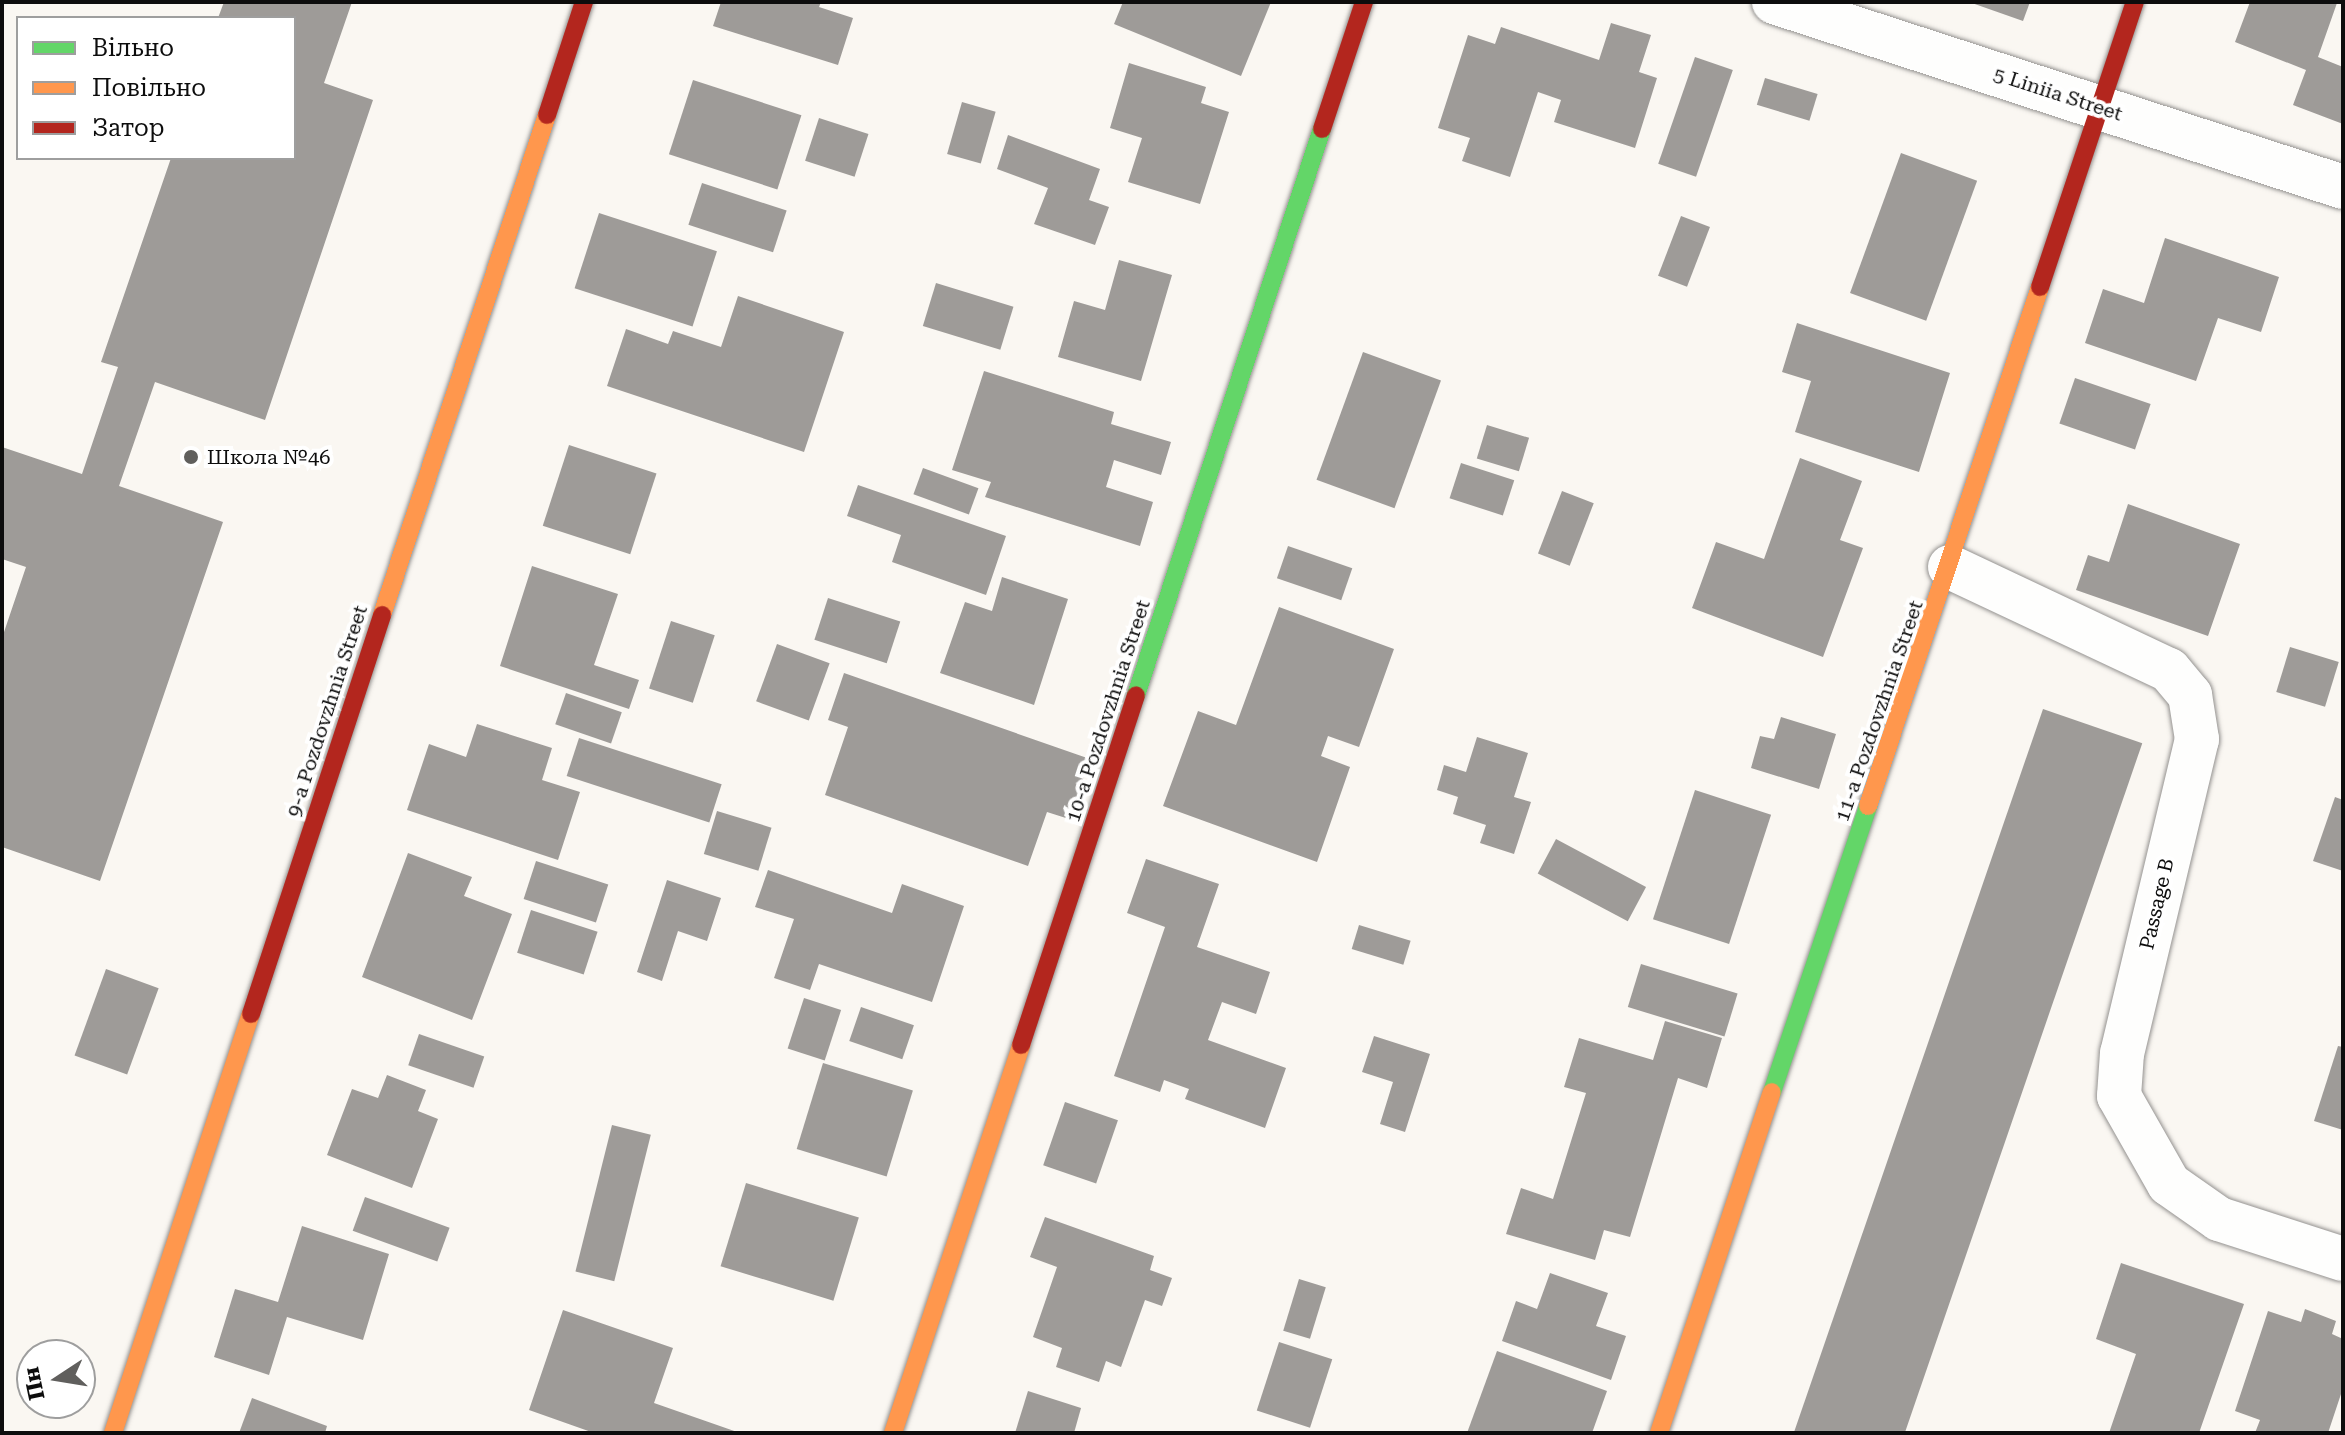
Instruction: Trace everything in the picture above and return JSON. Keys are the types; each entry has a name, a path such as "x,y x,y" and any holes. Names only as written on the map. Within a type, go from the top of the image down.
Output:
{"street":[{"name":"9-a Pozdovzhnia Street","path":"113,1433 584,2"},
{"name":"10-a Pozdovzhnia Street","path":"893,1433 1364,2"},
{"name":"5 Liniia Street","path":"1774,2 2343,187"},
{"name":"11-a Pozdovzhnia Street","path":"1659,1433 1950,567 2135,2"},
{"name":"Passage B","path":"1950,567 2169,670 2190,695 2197,739 2122,1053 2119,1096 2169,1184 2219,1219 2343,1259"}],"building":[{"path":"224,2 352,2 324,83 373,100 265,420 155,382 119,486 223,522 100,881 2,847 2,638 26,567 2,559 2,447 82,474 118,367 101,362 170,160 296,160 296,16 219,16"},
{"path":"721,2 821,2 819,7 853,18 838,65 713,26"},
{"path":"1123,2 1271,2 1241,76 1114,24"},
{"path":"1969,2 2030,2 2023,21"},
{"path":"2250,2 2337,3 2318,57 2343,67 2343,124 2293,105 2306,70 2235,42"},
{"path":"1611,23 1651,35 1639,72 1657,78 1635,148 1554,122 1561,100 1538,92 1510,177 1462,161 1470,138 1438,128 1468,35 1495,44 1501,27 1599,60"},
{"path":"1695,57 1733,70 1696,177 1658,164"},
{"path":"1129,63 1206,87 1201,103 1229,112 1200,204 1128,182 1142,138 1110,128"},
{"path":"1765,78 1818,94 1809,121 1757,105"},
{"path":"693,80 801,115 777,189 669,154"},
{"path":"962,102 996,112 981,164 947,154"},
{"path":"819,118 868,134 855,177 805,161"},
{"path":"1008,135 1100,169 1089,200 1109,207 1095,245 1034,224 1048,188 997,169"},
{"path":"1901,153 1977,181 1926,321 1850,293"},
{"path":"702,183 787,211 773,252 688,225"},
{"path":"599,213 717,251 693,326 575,288"},
{"path":"1681,216 1710,227 1687,287 1658,276"},
{"path":"2165,238 2279,277 2261,332 2218,318 2196,381 2085,343 2103,289 2144,303"},
{"path":"1119,260 1172,275 1141,381 1058,357 1074,301 1105,310"},
{"path":"936,283 1013,307 1000,350 923,326"},
{"path":"738,296 844,332 804,452 607,386 626,329 668,344 673,331 721,347"},
{"path":"1797,323 1950,373 1919,472 1795,432 1811,381 1782,372"},
{"path":"1363,352 1441,380 1394,508 1316,480"},
{"path":"984,371 1114,412 1111,424 1171,442 1161,475 1114,460 1106,487 1153,502 1140,546 985,497 991,482 952,470"},
{"path":"2075,378 2151,404 2135,449 2059,423"},
{"path":"1487,425 1529,438 1519,471 1477,458"},
{"path":"569,445 656,473 630,554 543,526"},
{"path":"1800,458 1862,481 1840,540 1863,548 1823,657 1692,608 1716,542 1764,559"},
{"path":"1461,463 1514,480 1503,515 1450,498"},
{"path":"923,468 978,488 969,514 913,494"},
{"path":"858,485 1006,536 986,595 892,562 901,535 847,516"},
{"path":"1562,491 1594,503 1570,566 1538,554"},
{"path":"2128,504 2240,544 2208,636 2076,590 2088,555 2109,562"},
{"path":"1288,546 1352,568 1341,600 1277,578"},
{"path":"532,566 618,594 594,665 639,680 629,709 500,666"},
{"path":"1002,577 1068,599 1034,705 940,673 965,602 992,611"},
{"path":"828,598 900,621 887,663 814,640"},
{"path":"1279,607 1394,649 1359,747 1328,736 1321,756 1350,767 1317,862 1163,806 1198,711 1236,725"},
{"path":"671,621 715,635 693,703 649,689"},
{"path":"777,644 830,663 809,720 756,701"},
{"path":"2290,647 2339,662 2325,707 2276,692"},
{"path":"844,673 1090,759 1069,819 1047,812 1028,866 825,795 848,727 828,720"},
{"path":"566,693 622,712 611,743 555,724"},
{"path":"2043,709 2142,743 1905,1433 1794,1431"},
{"path":"1781,717 1836,734 1819,789 1751,768 1760,736 1774,739"},
{"path":"477,724 552,748 542,780 580,792 558,860 407,810 429,744 466,757"},
{"path":"1477,737 1528,753 1514,797 1531,802 1514,854 1480,843 1486,825 1453,814 1458,797 1437,790 1444,765 1466,772"},
{"path":"579,738 722,784 709,822 567,776"},
{"path":"1695,790 1771,815 1729,944 1653,919"},
{"path":"2335,797 2343,800 2343,871 2313,861"},
{"path":"717,811 772,828 758,871 704,854"},
{"path":"1556,839 1646,887 1628,921 1538,873"},
{"path":"408,853 472,877 464,896 512,914 472,1020 362,977"},
{"path":"1146,859 1219,884 1197,947 1270,972 1256,1014 1222,1002 1208,1040 1286,1068 1265,1128 1185,1099 1189,1089 1164,1080 1160,1092 1114,1076 1165,927 1127,913"},
{"path":"536,861 608,884 596,923 524,899"},
{"path":"768,870 892,913 902,884 964,906 932,1002 819,964 810,990 774,978 794,919 755,907"},
{"path":"667,880 721,898 707,941 678,931 662,981 637,972"},
{"path":"531,910 598,932 584,974 517,953"},
{"path":"1359,925 1411,941 1403,965 1352,949"},
{"path":"1641,964 1738,994 1724,1037 1628,1007"},
{"path":"106,969 159,988 127,1075 75,1055"},
{"path":"804,998 841,1010 825,1060 788,1048"},
{"path":"861,1007 914,1025 902,1059 849,1041"},
{"path":"1665,1021 1722,1038 1707,1088 1678,1078 1630,1237 1604,1230 1595,1260 1506,1234 1521,1188 1553,1199 1586,1093 1564,1087 1579,1038 1653,1060"},
{"path":"419,1034 484,1056 473,1088 408,1065"},
{"path":"1374,1036 1430,1054 1405,1132 1380,1124 1393,1082 1362,1072"},
{"path":"2338,1046 2343,1047 2343,1130 2314,1121"},
{"path":"823,1063 913,1090 887,1177 797,1149"},
{"path":"387,1075 426,1090 418,1111 438,1119 412,1188 327,1155 352,1089 378,1098"},
{"path":"1065,1102 1118,1120 1096,1184 1043,1165"},
{"path":"612,1125 651,1135 614,1281 575,1272"},
{"path":"746,1183 859,1217 833,1301 721,1266"},
{"path":"365,1197 450,1228 437,1262 353,1231"},
{"path":"1045,1217 1154,1256 1150,1270 1172,1278 1162,1306 1145,1300 1121,1367 1106,1361 1099,1382 1056,1367 1062,1348 1033,1337 1057,1267 1030,1257"},
{"path":"302,1226 389,1254 363,1340 287,1317 269,1375 214,1357 235,1289 278,1302"},
{"path":"2121,1263 2244,1304 2199,1433 2109,1433 2136,1354 2096,1339"},
{"path":"1550,1273 1608,1293 1596,1326 1626,1336 1611,1380 1502,1341 1516,1301 1537,1309"},
{"path":"1299,1279 1326,1287 1310,1339 1283,1331"},
{"path":"2305,1309 2336,1321 2332,1334 2343,1339 2343,1388 2328,1433 2255,1433 2260,1420 2235,1411 2268,1311 2301,1322"},
{"path":"563,1310 673,1348 654,1403 740,1433 594,1433 529,1410"},
{"path":"1279,1342 1332,1359 1310,1428 1257,1410"},
{"path":"1497,1351 1607,1391 1592,1433 1467,1433"},
{"path":"1028,1391 1081,1408 1074,1433 1015,1433"},
{"path":"252,1398 327,1426 325,1433 239,1433"}],"traffic: fast":[{"path":"1136,695 1322,129"},
{"path":"1772,1092 1868,806"}],"traffic: slow":[{"path":"382,615 547,115"},
{"path":"1868,806 2040,287"},
{"path":"113,1433 251,1014"},
{"path":"893,1433 1021,1045"},
{"path":"1659,1433 1772,1092"}],"traffic: jam":[{"path":"547,115 584,2"},
{"path":"1322,129 1364,2"},
{"path":"2040,287 2135,2"},
{"path":"251,1014 382,615"},
{"path":"1021,1045 1136,695"}],"place":[{"name":"Школа №46","path":"191,457"}]}
